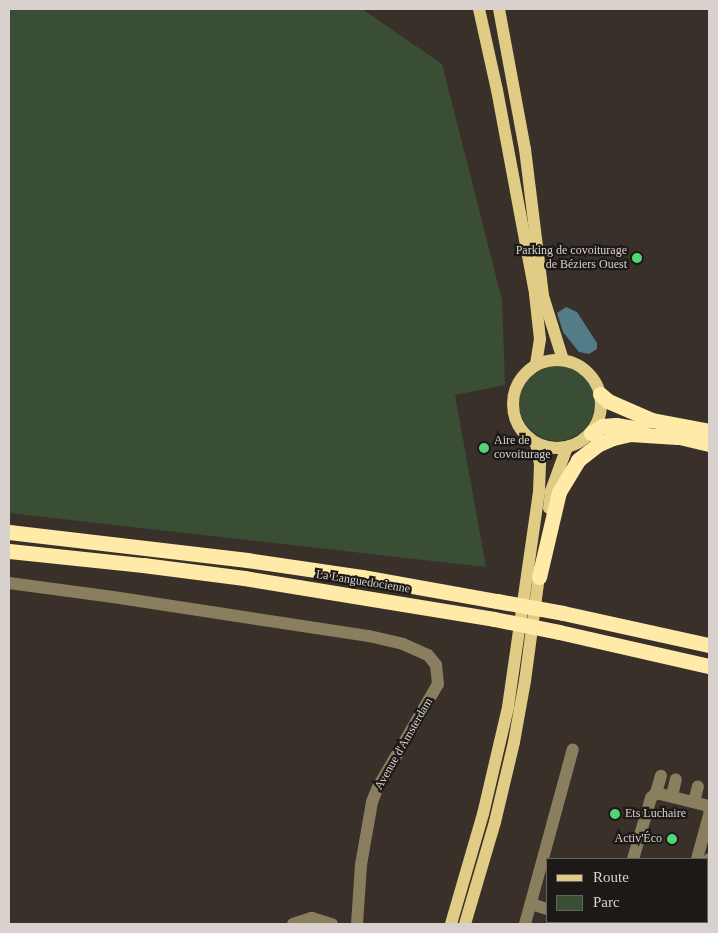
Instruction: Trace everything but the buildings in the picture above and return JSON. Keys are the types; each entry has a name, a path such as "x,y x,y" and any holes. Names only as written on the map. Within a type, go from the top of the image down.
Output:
{"highway":[{"path":"600,394 608,401 652,420 709,431"},
{"path":"591,433 602,426 616,425 709,444"},
{"path":"539,577 560,492 578,460 597,445 612,438 630,434 677,437"},
{"name":"La Languedocienne","path":"9,532 247,560 362,576 562,613 709,645"},
{"name":"La Languedocienne","path":"9,552 143,565 244,578 494,619 709,666"}],"main road":[{"path":"478,9 486,41 535,294 540,339 536,364"},
{"path":"499,9 525,149 544,296 563,360"},
{"path":"549,360 563,360 585,370 593,378 600,394 601,408 598,421 591,433 580,442 567,447 556,448 536,443 518,426 512,403 519,380 536,364 549,360"},
{"path":"451,924 483,814 508,707 539,492 540,464 536,443"},
{"path":"465,924 514,742 525,681 551,491 567,447"}],"street":[{"name":"Avenue d'Amsterdam","path":"9,583 268,619 394,642 428,655 436,665 438,684 378,787 372,802 361,865 357,924"},
{"path":"526,924 573,749"},
{"path":"633,858 651,798 656,793 661,776"},
{"path":"672,796 676,780"},
{"path":"694,802 698,786"},
{"path":"656,793 709,806 709,810"},
{"path":"697,858 709,815"},
{"path":"531,904 546,909"},
{"path":"293,924 312,918 332,924"}],"green space":[{"path":"9,9 362,9 442,64 502,300 505,385 455,395 486,567 9,513"},
{"path":"550,365 564,365 578,371 589,382 595,396 592,418 584,430 564,441 550,441 536,435 525,424 519,410 519,396 525,382 536,371"}],"water":[{"path":"566,307 577,312 597,343 597,349 589,354 579,352 563,332 557,313"}],"place":[{"name":"Parking de covoiturage de Béziers Ouest","path":"637,258"},
{"name":"Aire de covoiturage","path":"484,448"},
{"name":"Ets Luchaire","path":"615,814"},
{"name":"Activ'Éco","path":"672,839"}]}
